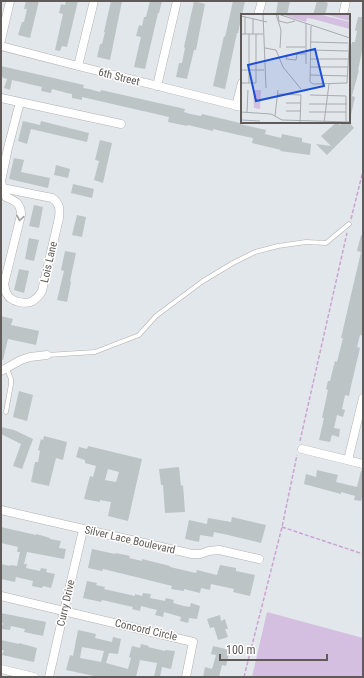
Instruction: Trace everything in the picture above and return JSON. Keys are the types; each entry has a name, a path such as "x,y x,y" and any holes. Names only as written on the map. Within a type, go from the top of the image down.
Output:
{"street":[{"path":"1,40 10,1"},
{"path":"78,66 94,1"},
{"path":"157,86 177,1"},
{"path":"258,14 262,1"},
{"path":"342,14 346,1"},
{"name":"6th Street","path":"1,46 239,106"},
{"path":"239,106 241,91"},
{"path":"1,98 121,124"},
{"path":"1,183 20,102"},
{"name":"Lois Lane","path":"1,183 52,198 56,200 60,206 60,218 42,291 32,302 20,302 14,300 5,290 4,284 21,215 21,208 18,203 6,197 1,183"},
{"path":"4,370 21,360 30,357 47,355"},
{"path":"348,460 363,398"},
{"path":"300,447 363,464"},
{"name":"Silver Lace Boulevard","path":"1,510 192,554 219,550 259,559"},
{"name":"Curry Drive","path":"49,677 83,530"},
{"path":"1,596 64,610"},
{"name":"Concord Circle","path":"64,610 193,642 186,677"},
{"path":"1,669 34,677"}],"lane":[{"path":"47,355 95,352 139,335 156,316 203,281 233,263 255,252 278,246 306,242 326,243 349,224"},
{"path":"4,370 12,379 6,412"}],"path":[{"path":"244,677 282,527 349,224 363,171"},
{"path":"282,527 363,554"}],"shaded area":[{"path":"267,612 363,638 363,677 252,677"}],"building":[{"path":"26,1 39,1 30,38 18,35 22,22 24,22 27,9 24,9"},
{"path":"66,1 78,1 67,47 62,46 60,51 55,50 63,14 59,13 61,4 65,5"},
{"path":"111,1 122,1 110,60 97,57 105,32"},
{"path":"150,1 162,1 145,69 134,67 141,37 136,36 139,25 142,26 144,17 146,17"},
{"path":"194,1 205,4 196,50 194,50 187,79 176,77 179,63 182,63"},
{"path":"233,1 245,1 225,89 213,86 224,36 225,37"},
{"path":"278,1 290,1 287,14 276,14"},
{"path":"317,1 328,3 325,14 313,14"},
{"path":"358,17 363,17 363,47 352,96 355,97 350,115 350,50 352,42 355,42 357,31 355,30"},
{"path":"1,66 84,85 83,88 100,92 101,90 185,109 184,112 190,114 201,116 202,114 240,123 266,130 265,134 281,138 282,134 302,138 302,142 311,144 310,155 280,151 281,150 252,143 253,138 213,129 213,131 168,122 169,117 82,97 82,100 72,98 72,94 52,89 51,93 41,91 42,87 12,80 10,90 4,88 7,79 1,77"},
{"path":"23,121 40,125 41,121 89,133 87,142 31,129 27,144 18,141"},
{"path":"336,123 340,125 343,123 350,123 354,128 327,155 316,144 331,146 321,136"},
{"path":"100,140 112,143 103,183 94,180 99,161 95,160"},
{"path":"14,158 24,160 21,172 50,178 48,188 9,179"},
{"path":"56,165 70,169 68,178 54,175"},
{"path":"73,184 94,189 92,198 71,193"},
{"path":"34,205 43,207 39,228 29,226"},
{"path":"77,215 86,217 82,237 72,235"},
{"path":"361,235 363,236 363,336 360,335 357,347 360,348 349,396 345,395 342,409 345,410 343,417 337,415 334,428 340,429 339,437 332,435 330,442 319,440 328,390 326,389 328,381 330,381 335,361 337,362 343,338 341,338 361,252 357,251"},
{"path":"29,238 39,240 34,261 25,259"},
{"path":"65,251 76,253 67,302 57,300 64,271 61,270"},
{"path":"19,269 29,271 24,293 14,290"},
{"path":"1,316 13,319 11,325 39,331 36,345 8,339 3,360 1,360"},
{"path":"19,391 33,395 27,421 13,417"},
{"path":"1,427 14,430 33,439 22,469 13,466 21,444 1,434"},
{"path":"44,436 67,442 63,460 56,458 49,486 31,482 35,462 38,462 40,451 38,450 41,439 43,440"},
{"path":"88,446 142,459 128,521 108,516 111,502 100,500 100,502 84,499 90,476 93,477 96,466 85,463 85,460 76,457 79,447 87,449","holes":["108,469 119,472 116,482 105,480"]},
{"path":"179,467 181,486 183,485 185,512 165,513 163,485 161,485 159,469"},
{"path":"317,470 338,475 336,482 357,487 361,471 363,471 363,494 361,501 354,500 355,496 341,492 341,494 304,484 306,474 316,477"},
{"path":"232,517 266,525 261,543 214,532 213,537 200,535 199,542 185,539 189,520 207,524 208,518 231,522"},
{"path":"1,527 61,541 59,548 66,549 64,559 27,552 24,564 27,564 26,568 40,571 41,568 47,569 46,572 55,574 51,588 32,586 33,581 16,577 15,582 1,579 1,564 17,566 20,552 17,552 18,547 1,543"},
{"path":"92,549 130,556 129,558 142,561 142,559 196,573 197,570 217,575 220,565 236,568 236,571 255,575 250,596 233,592 234,589 211,584 210,590 201,588 200,593 184,589 184,591 171,589 172,586 103,569 102,571 88,568"},
{"path":"87,581 97,583 96,585 105,587 104,589 135,596 135,594 142,596 143,593 151,594 150,598 165,601 166,598 174,600 173,603 190,607 191,603 200,606 197,619 189,618 188,623 180,621 181,617 164,612 163,617 155,615 157,610 141,606 140,611 132,609 133,607 102,600 101,602 83,598"},
{"path":"1,613 46,622 43,636 24,632 25,629 11,626 10,630 1,629 3,623 1,623"},
{"path":"220,615 221,621 225,619 228,629 225,629 228,637 218,640 214,627 210,628 207,619"},
{"path":"78,630 96,634 95,638 112,642 113,637 121,639 118,654 109,653 106,663 128,669 132,646 140,648 141,644 165,651 175,651 171,669 162,667 160,677 154,677 157,663 140,660 136,677 93,677 94,676 66,670 70,655 73,656","holes":["82,647 104,651 101,662 80,658"]},
{"path":"1,640 37,648 34,662 2,655 4,650 1,650"},
{"path":"213,646 230,650 226,666 222,665 219,677 203,677 205,667 212,669 216,655 211,654"}]}
